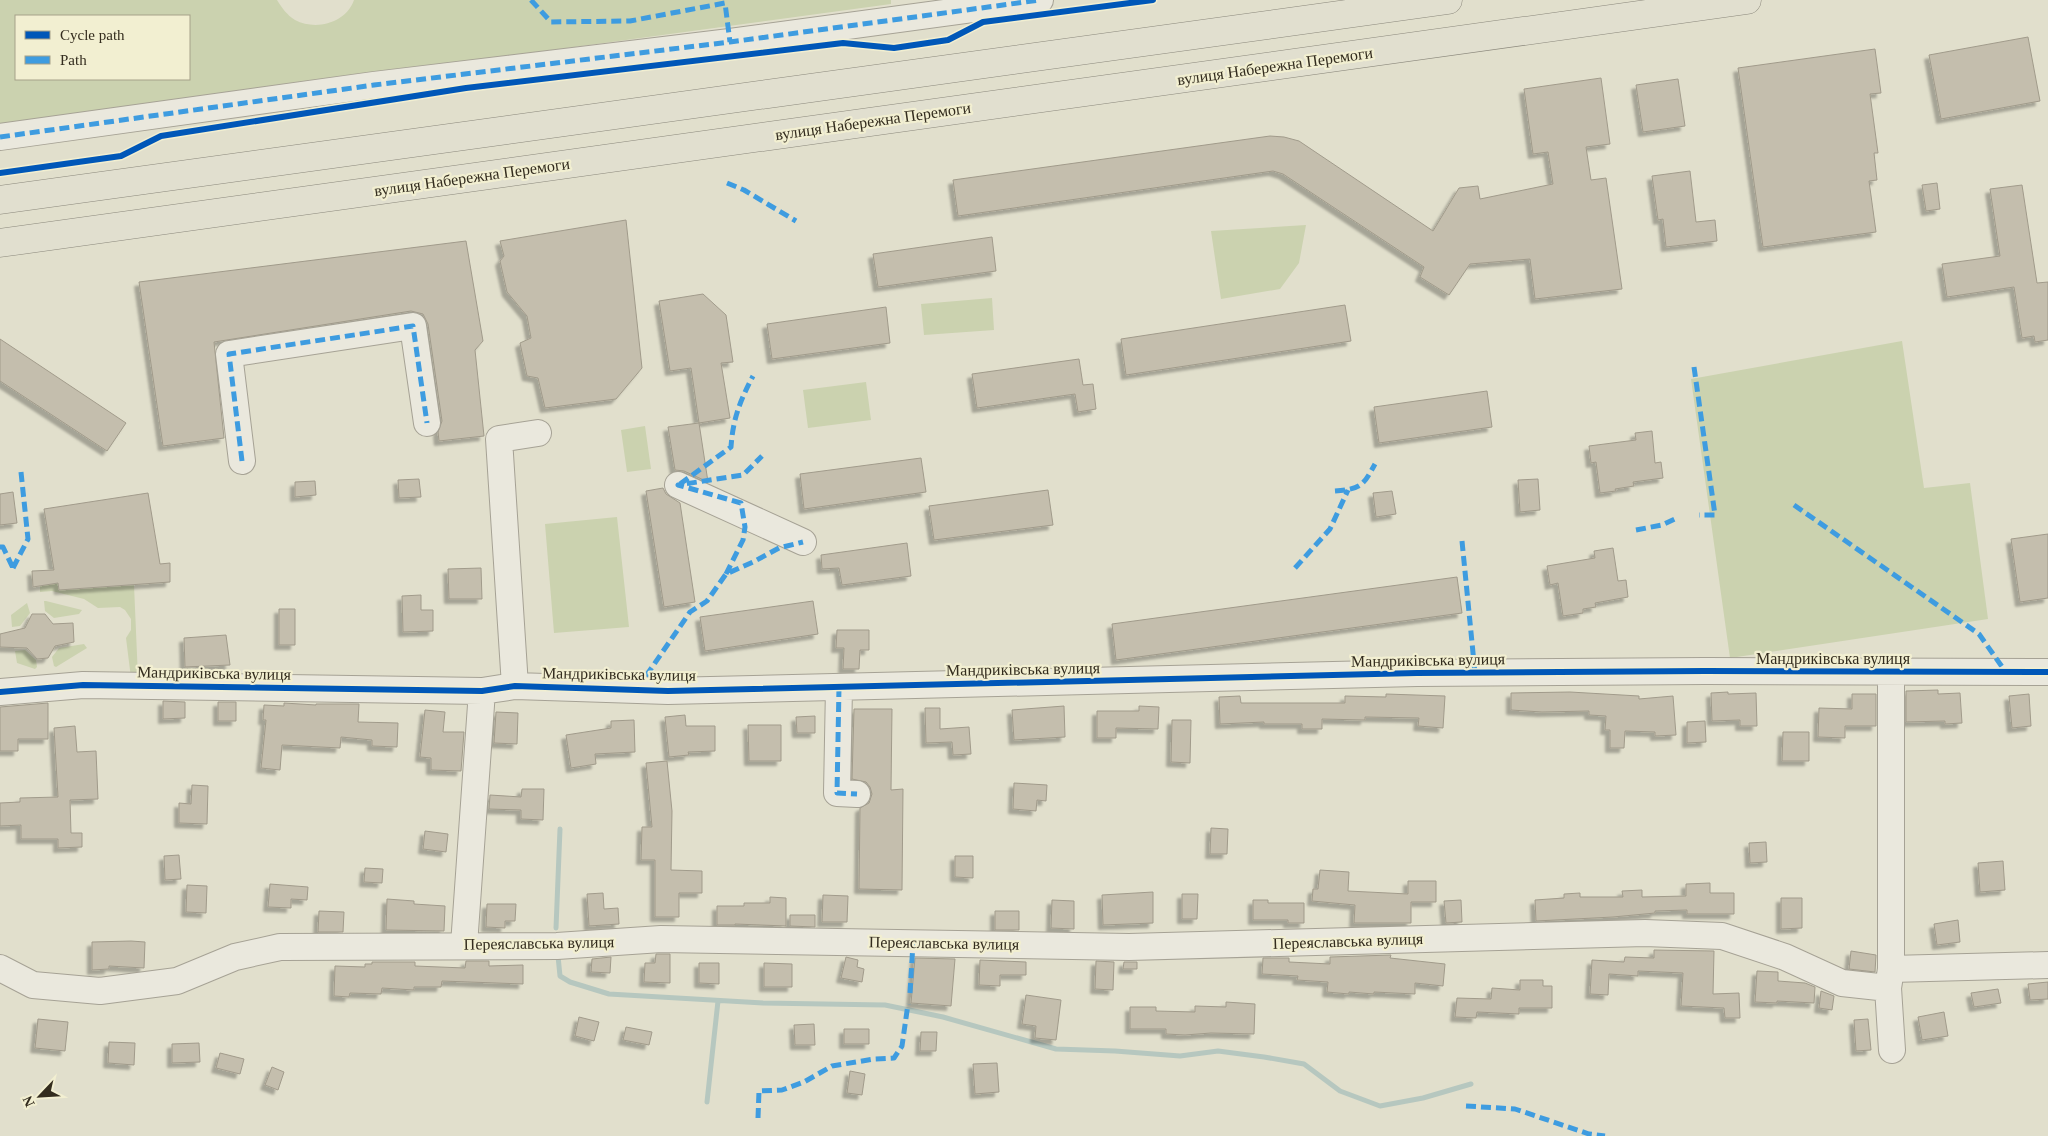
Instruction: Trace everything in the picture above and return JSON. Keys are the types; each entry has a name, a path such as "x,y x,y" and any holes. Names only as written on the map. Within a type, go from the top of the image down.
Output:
{"main road":[{"path":"0,200 1448,0"},
{"name":"вулиця Набережна Перемоги","path":"0,243 1747,0"},
{"path":"716,100 721,142"}],"street":[{"path":"0,137 374,85 730,42 1040,0"},
{"path":"242,461 229,354 414,326 427,423"},
{"path":"515,686 498,439 538,433"},
{"path":"678,485 803,542"},
{"path":"1891,672 1890,979 1892,1050"},
{"name":"Мандриківська вулиця","path":"0,692 83,685 482,691 515,686 668,691 1417,673 2048,672"},
{"path":"839,687 837,794 857,794"},
{"path":"464,945 482,691"},
{"name":"Переяславська вулиця","path":"0,968 33,985 100,991 177,981 235,957 280,947 558,946 661,939 1130,946 1645,933 1722,936 1785,957 1842,983 2048,966"}],"green space":[{"path":"0,0 277,0 292,18 312,25 321,25 337,19 350,8 354,0 891,0 891,4 0,125"},
{"path":"1306,225 1299,263 1280,289 1221,299 1211,231"},
{"path":"992,298 994,330 924,335 921,304"},
{"path":"1902,341 1924,488 1970,483 1988,619 1730,658 1691,379"},
{"path":"866,382 871,420 808,428 803,390"},
{"path":"645,426 651,469 627,472 621,430"},
{"path":"617,517 629,627 554,633 545,524"},
{"path":"58,583 59,590 134,585 138,678 131,678 126,638 131,630 131,619 125,610 120,607 98,608 84,599 52,591 40,592 40,586"},
{"path":"44,601 82,610 79,614 54,618 45,611"},
{"path":"27,603 30,613 20,626 12,627 11,615"},
{"path":"84,644 87,648 56,667 54,666 52,657 59,648"},
{"path":"25,650 36,660 37,667 35,669 17,663 15,651"}],"building":[{"path":"2028,37 2040,101 1941,119 1929,55"},
{"path":"1875,49 1881,93 1870,94 1878,153 1874,153 1877,180 1869,181 1876,232 1763,247 1738,68"},
{"path":"1601,78 1610,144 1586,147 1591,180 1606,178 1622,289 1535,299 1530,259 1470,264 1449,295 1420,277 1424,267 1283,174 1273,171 958,216 953,180 1270,136 1299,141 1433,231 1459,188 1478,186 1480,199 1553,184 1548,152 1533,154 1524,89"},
{"path":"1678,79 1685,126 1643,132 1636,85"},
{"path":"1690,171 1696,222 1715,220 1717,241 1666,247 1663,219 1658,220 1652,176"},
{"path":"1937,183 1940,209 1926,211 1922,185"},
{"path":"2022,185 2037,283 2048,282 2048,340 2035,342 2034,336 2022,338 2014,287 1947,297 1942,264 2000,256 1990,189"},
{"path":"626,220 642,368 616,399 545,408 538,378 527,376 520,343 531,338 527,316 507,292 500,261 504,256 500,241"},
{"path":"992,237 996,271 878,287 873,254"},
{"path":"466,241 483,341 475,350 484,436 439,441 438,432 442,421 428,324 423,314 411,311 214,342 224,438 163,446 139,282"},
{"path":"703,294 726,315 733,362 721,363 730,418 699,423 691,368 670,371 659,301"},
{"path":"1345,305 1351,341 1126,375 1121,339"},
{"path":"886,307 890,343 772,359 767,324"},
{"path":"0,339 126,423 107,451 0,381"},
{"path":"1079,359 1083,385 1093,384 1096,409 1078,412 1075,394 977,408 972,374"},
{"path":"1487,391 1492,427 1379,443 1374,407"},
{"path":"699,423 708,482 684,471 675,470 668,427"},
{"path":"1652,431 1655,463 1661,462 1663,478 1633,482 1634,486 1600,493 1596,462 1591,463 1589,446 1636,440 1635,433"},
{"path":"921,458 926,492 804,509 800,474"},
{"path":"419,479 421,497 399,498 398,480"},
{"path":"1538,479 1540,510 1520,512 1518,480"},
{"path":"315,481 316,495 295,497 295,482"},
{"path":"663,488 666,494 680,503 695,602 664,607 646,491"},
{"path":"1048,490 1053,525 934,540 929,506"},
{"path":"1392,491 1396,514 1376,517 1373,493"},
{"path":"13,492 17,523 0,525 0,494"},
{"path":"148,493 160,564 170,563 170,582 59,590 58,583 33,587 32,571 54,570 44,509"},
{"path":"2048,534 2048,598 2020,602 2011,539"},
{"path":"907,543 911,576 842,585 839,568 822,569 821,555"},
{"path":"1613,548 1618,581 1626,580 1628,597 1595,603 1596,607 1583,609 1583,613 1563,616 1558,583 1550,585 1547,566 1595,558 1594,551"},
{"path":"481,568 482,599 449,599 448,569"},
{"path":"1457,577 1462,613 1116,660 1112,624"},
{"path":"421,595 421,610 433,610 433,631 403,632 402,596"},
{"path":"813,601 818,634 705,651 700,617"},
{"path":"279,609 295,609 295,645 279,645"},
{"path":"32,614 45,614 53,624 73,623 74,642 55,646 48,658 37,659 27,648 0,647 0,634 25,628"},
{"path":"837,630 869,630 869,650 860,650 859,669 843,669 844,648 836,648"},
{"path":"226,635 230,665 185,667 184,638"},
{"path":"1938,690 1938,694 1960,693 1962,723 1945,724 1945,721 1906,722 1906,691"},
{"path":"1570,692 1639,696 1639,699 1673,696 1676,735 1655,736 1655,732 1625,731 1624,748 1610,748 1610,730 1605,730 1606,716 1589,715 1589,711 1542,712 1511,710 1511,693"},
{"path":"1728,692 1728,694 1756,693 1757,726 1740,726 1740,720 1712,721 1711,693"},
{"path":"1386,694 1445,696 1443,728 1418,726 1419,718 1365,717 1365,720 1322,719 1322,729 1302,729 1302,724 1264,724 1264,722 1220,724 1219,697 1240,696 1241,703 1345,703 1345,696 1386,697"},
{"path":"1852,694 1876,694 1876,726 1845,726 1845,738 1818,737 1819,708 1852,709"},
{"path":"2029,694 2031,726 2012,728 2009,696"},
{"path":"163,701 185,702 185,718 163,719"},
{"path":"218,702 236,702 236,721 218,721"},
{"path":"48,703 48,739 18,739 18,751 0,751 0,707"},
{"path":"284,703 316,705 359,704 358,722 398,723 397,747 372,746 372,740 341,737 340,748 282,745 280,770 261,768 266,720 263,720 264,705 284,706"},
{"path":"1064,706 1065,737 1014,740 1012,710"},
{"path":"1139,706 1159,707 1158,729 1116,728 1116,738 1097,738 1097,711 1139,711"},
{"path":"925,708 940,708 940,729 969,727 971,754 953,755 952,742 926,743"},
{"path":"854,709 892,709 891,790 903,789 902,890 859,889 860,808 869,803 872,794 866,782 852,779"},
{"path":"425,710 445,712 443,732 464,732 461,771 431,770 431,758 420,757"},
{"path":"496,712 518,713 517,744 494,743"},
{"path":"685,715 686,726 715,726 715,751 688,752 689,755 669,757 665,717"},
{"path":"815,716 815,733 797,733 796,717"},
{"path":"634,720 635,752 595,754 596,764 571,768 566,735 611,728 611,721"},
{"path":"1172,720 1191,720 1190,763 1171,762"},
{"path":"1705,721 1706,742 1687,743 1687,722"},
{"path":"748,725 781,725 781,761 749,761"},
{"path":"75,726 77,752 96,751 98,799 70,800 71,833 82,833 82,847 58,848 58,839 21,839 21,825 0,826 0,803 20,802 20,798 58,797 54,728"},
{"path":"1783,732 1809,732 1809,761 1782,761"},
{"path":"667,761 672,811 671,870 702,871 702,893 679,893 679,917 655,917 655,860 641,860 642,827 652,827 646,763"},
{"path":"1014,783 1047,785 1046,801 1037,800 1036,811 1013,809"},
{"path":"192,785 208,786 207,824 179,823 179,803 191,804"},
{"path":"522,789 544,789 543,820 521,819 521,810 489,809 490,795 521,797"},
{"path":"1211,828 1228,829 1227,854 1210,854"},
{"path":"425,831 448,834 446,852 423,849"},
{"path":"1766,842 1767,862 1750,863 1749,843"},
{"path":"179,855 181,879 165,880 164,856"},
{"path":"955,856 973,856 973,878 955,877"},
{"path":"2003,861 2005,890 1980,892 1978,863"},
{"path":"365,868 383,869 382,883 364,882"},
{"path":"1320,870 1349,872 1348,891 1408,894 1408,881 1436,881 1436,902 1411,902 1411,923 1354,923 1355,905 1312,901 1313,889 1318,889"},
{"path":"1710,883 1710,893 1734,893 1734,914 1687,914 1687,910 1655,911 1655,913 1613,917 1536,921 1535,900 1564,898 1564,894 1580,893 1580,897 1623,897 1622,891 1642,890 1642,897 1686,896 1686,884"},
{"path":"270,884 308,887 307,900 291,899 291,908 268,907"},
{"path":"187,885 207,886 206,913 186,912"},
{"path":"1153,892 1153,923 1103,925 1102,895"},
{"path":"603,893 604,909 618,908 619,924 589,926 587,894"},
{"path":"1182,894 1198,894 1197,919 1182,919"},
{"path":"823,895 848,896 847,922 822,922"},
{"path":"770,897 786,898 786,926 717,925 717,906 744,906 744,903 770,903"},
{"path":"1781,898 1802,898 1802,928 1781,929"},
{"path":"387,899 414,901 414,904 445,906 444,931 386,930"},
{"path":"1052,900 1074,901 1074,929 1051,928"},
{"path":"1253,900 1268,900 1268,903 1304,903 1304,923 1288,923 1288,920 1253,920"},
{"path":"1461,900 1462,922 1446,923 1444,901"},
{"path":"487,904 516,904 515,921 505,921 505,928 486,927"},
{"path":"319,911 344,912 343,932 318,932"},
{"path":"995,911 1019,911 1019,930 995,930"},
{"path":"790,915 815,915 815,927 790,926"},
{"path":"1958,920 1960,942 1937,945 1934,924"},
{"path":"92,942 145,942 144,968 109,966 109,969 92,970"},
{"path":"1654,950 1714,951 1713,994 1739,993 1740,1018 1725,1018 1724,1008 1681,1006 1683,973 1638,971 1638,976 1609,974 1608,995 1590,994 1592,960 1624,962 1625,957 1654,958"},
{"path":"1851,951 1876,955 1875,972 1849,969"},
{"path":"656,954 670,954 670,983 644,982 645,963 655,963"},
{"path":"1391,955 1390,958 1445,964 1443,986 1415,983 1415,994 1349,992 1349,994 1327,992 1328,982 1297,980 1298,976 1262,974 1263,958 1289,958 1289,962 1330,964 1330,957"},
{"path":"611,957 610,973 591,972 592,959"},
{"path":"846,957 858,960 857,967 864,969 862,982 841,978"},
{"path":"915,958 955,959 951,1006 911,1003"},
{"path":"980,960 1026,962 1026,975 1000,975 1000,986 979,985"},
{"path":"466,961 489,961 489,966 523,965 523,984 442,981 441,987 414,987 414,990 382,988 381,994 350,993 349,997 334,996 335,966 365,967 365,964 372,964 372,962 415,962 415,966 465,968"},
{"path":"1096,961 1114,962 1113,990 1095,989"},
{"path":"1124,962 1137,962 1137,969 1123,969"},
{"path":"699,963 719,963 719,984 699,983"},
{"path":"764,963 792,964 792,987 764,987"},
{"path":"1757,971 1778,972 1778,981 1805,983 1815,987 1814,1003 1755,1002"},
{"path":"1520,980 1543,980 1543,986 1552,986 1552,1008 1519,1008 1519,1014 1477,1012 1476,1018 1455,1017 1457,998 1491,999 1492,988 1520,990"},
{"path":"2048,982 2048,999 2030,1000 2028,984"},
{"path":"1998,989 2001,1003 1974,1007 1971,993"},
{"path":"1821,991 1834,996 1832,1010 1819,1008"},
{"path":"1026,995 1061,1000 1056,1040 1035,1038 1036,1026 1022,1024"},
{"path":"1226,1002 1255,1004 1254,1034 1211,1033 1185,1035 1166,1034 1166,1029 1130,1029 1130,1007 1156,1007 1156,1011 1195,1012 1195,1006 1226,1007"},
{"path":"1944,1012 1948,1036 1922,1040 1918,1017"},
{"path":"579,1017 599,1022 594,1041 575,1036"},
{"path":"38,1019 68,1022 65,1051 35,1048"},
{"path":"1868,1019 1871,1050 1856,1051 1854,1020"},
{"path":"814,1024 815,1045 795,1045 794,1025"},
{"path":"626,1027 652,1032 649,1045 623,1040"},
{"path":"844,1029 869,1029 869,1044 844,1044"},
{"path":"921,1032 937,1032 936,1051 920,1051"},
{"path":"109,1042 135,1043 134,1065 108,1063"},
{"path":"199,1043 200,1062 172,1063 172,1044"},
{"path":"220,1053 244,1059 240,1074 216,1068"},
{"path":"997,1063 999,1092 975,1094 973,1064"},
{"path":"272,1067 284,1072 278,1090 265,1085"},
{"path":"850,1071 865,1074 862,1095 847,1093"}],"waterway":[{"path":"556,928 560,829"},
{"path":"558,956 560,976 570,982 609,994 763,1003 885,1005 943,1017 1056,1049 1180,1056 1218,1051 1264,1057 1304,1064 1340,1091 1380,1106 1423,1098 1471,1084"},
{"path":"707,1102 718,1001"}],"marked path":[{"path":"531,0 551,22 630,21 725,3 730,42"},
{"path":"0,137 374,85 730,42 1040,0"},
{"path":"727,183 744,190 796,221"},
{"path":"242,461 229,354 413,326 427,423"},
{"path":"1694,367 1715,515 1699,515"},
{"path":"680,484 731,447 733,427 738,410 753,376"},
{"path":"726,574 743,540 745,527 741,503 678,485 743,475 762,456"},
{"path":"1335,491 1351,489 1360,485 1364,482 1375,464"},
{"path":"13,568 28,539 21,472"},
{"path":"1295,568 1330,529 1348,490"},
{"path":"1794,505 1979,634 2005,671"},
{"path":"1636,530 1662,525 1675,519"},
{"path":"1462,541 1475,673"},
{"path":"646,676 690,612 707,601 726,574 779,548 803,542"},
{"path":"0,547 3,547 13,568"},
{"path":"839,687 837,793 857,794"},
{"path":"910,993 913,943"},
{"path":"758,1118 759,1091 782,1090 804,1082 832,1066 874,1059 894,1058 902,1046 908,1004"},
{"path":"1466,1106 1515,1109 1589,1134 1605,1136"}],"cycle path":[{"path":"0,173 121,156 161,136 466,88 843,43 894,48 948,40 983,22 1153,0"},
{"path":"0,692 83,685 482,691 515,686 668,691 1417,673 1705,671 2048,672"}]}
